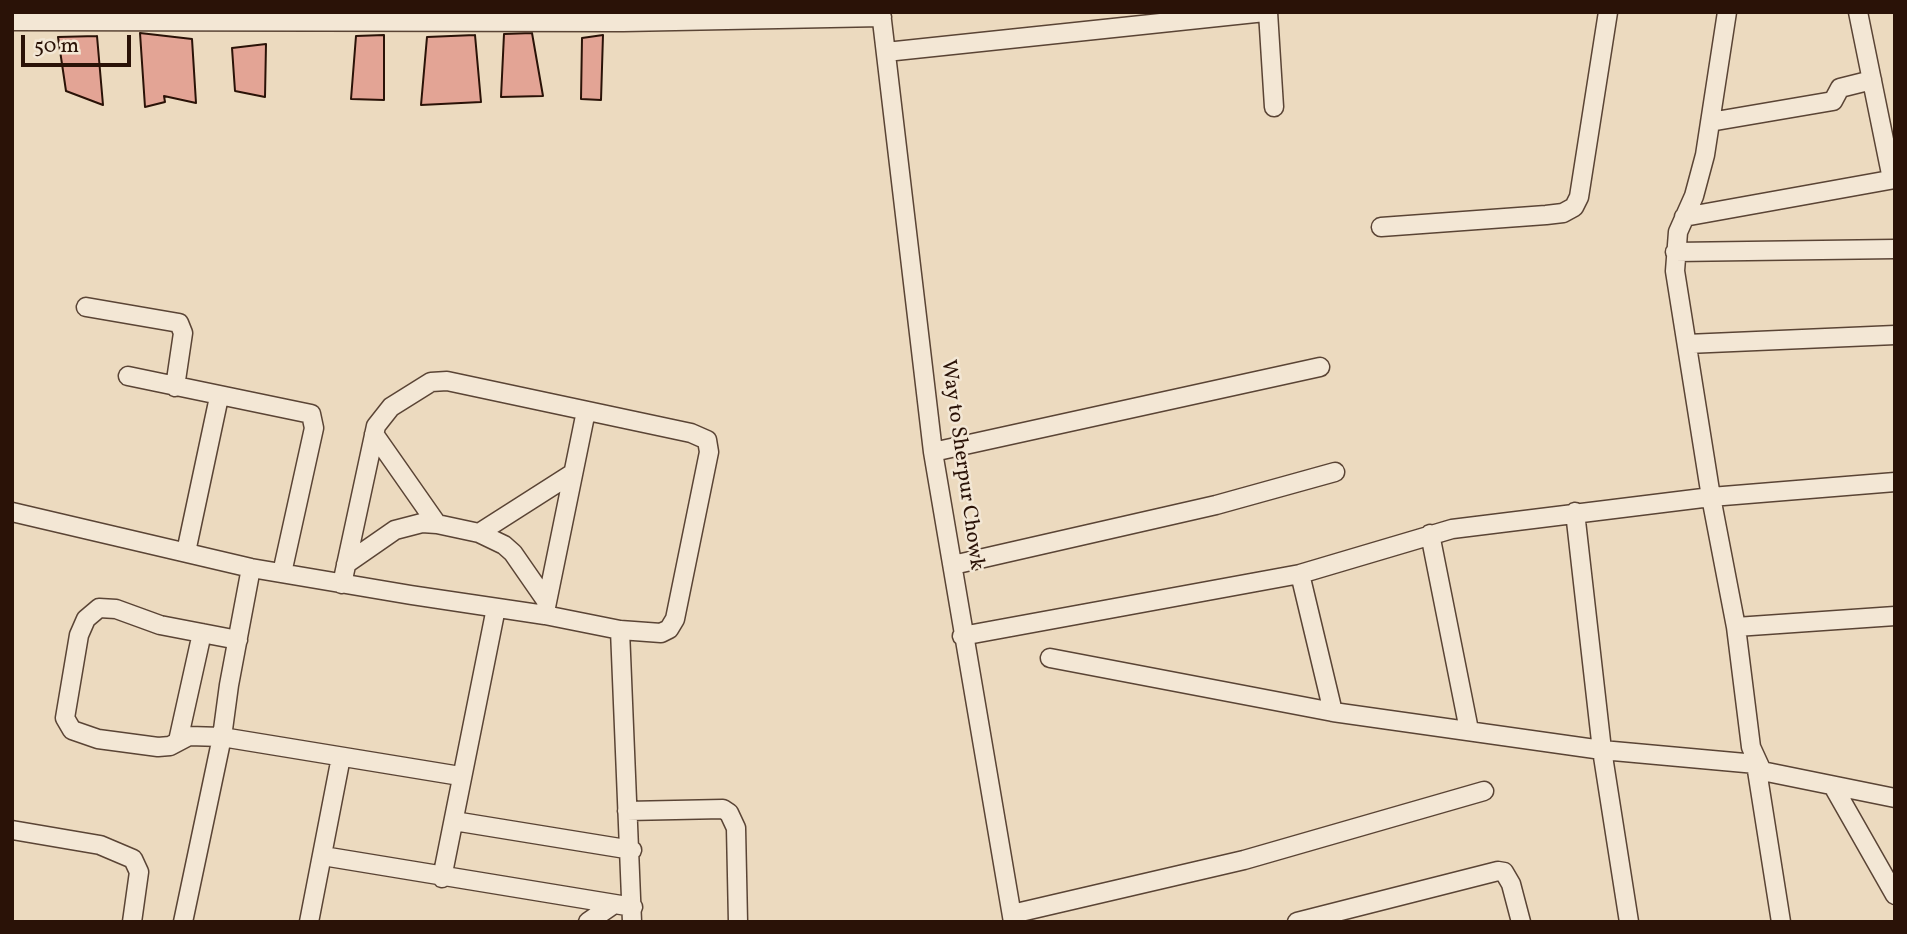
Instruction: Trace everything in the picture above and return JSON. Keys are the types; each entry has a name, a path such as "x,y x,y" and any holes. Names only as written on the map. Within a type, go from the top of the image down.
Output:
{"street":[{"path":"886,52 1267,12 1274,107"},
{"path":"1381,227 1546,215 1563,213 1574,207 1579,197 1608,12"},
{"path":"1727,12 1701,174 1678,232 1675,252 1711,498 1735,627 1751,747 1781,922"},
{"path":"1684,217 1894,179 1858,12"},
{"path":"12,21 881,14"},
{"name":"Way to Sherpur Chowk","path":"881,14 933,452 953,565 962,636 1013,918"},
{"path":"1710,122 1833,101 1840,88 1872,80"},
{"path":"1675,252 1895,249"},
{"path":"86,307 179,323 183,333 174,387"},
{"path":"1687,344 1895,335"},
{"path":"933,452 1320,366"},
{"path":"128,376 311,414 315,421 282,573"},
{"path":"12,512 251,568 342,584 496,608 546,608 620,630 661,633 669,629 675,619 709,446 702,436 439,380 422,386 380,417 342,584"},
{"path":"186,552 219,397"},
{"path":"546,608 586,411"},
{"path":"374,434 437,524"},
{"path":"953,565 1216,505 1335,472"},
{"path":"480,533 573,473"},
{"path":"962,636 1300,574 1430,534 1575,512 1895,482"},
{"path":"1575,512 1601,750 1629,922"},
{"path":"346,564 396,530 422,523 480,533 513,553 546,608"},
{"path":"1430,534 1469,730"},
{"path":"183,922 222,737 251,568"},
{"path":"1300,574 1333,712"},
{"path":"238,640 160,625 109,607 93,612 79,635 64,712 69,727 97,739 146,746 170,746 189,736 222,737 460,776"},
{"path":"442,878 460,776 496,608"},
{"path":"1735,627 1895,616"},
{"path":"323,856 442,878 614,904 633,914 620,630"},
{"path":"178,741 202,633"},
{"path":"1050,658 1333,712 1601,750 1756,764 1762,771 1895,798"},
{"path":"309,922 341,757"},
{"path":"1833,786 1895,895"},
{"path":"1013,918 1244,860 1484,791"},
{"path":"627,811 723,809 729,813 736,828 738,922"},
{"path":"454,821 632,850"},
{"path":"12,830 100,845 133,859 139,872 132,922"},
{"path":"1297,922 1498,871 1504,872 1511,884 1521,922"},
{"path":"588,922 614,904"}],"building":[{"path":"140,33 192,39 196,103 164,96 165,102 145,107"},
{"path":"532,33 543,96 501,97 504,34"},
{"path":"384,35 384,100 351,99 356,36"},
{"path":"475,35 481,102 421,105 427,37"},
{"path":"603,35 601,100 581,99 582,38"},
{"path":"97,36 103,105 66,91 58,37"},
{"path":"266,44 265,97 235,91 232,48"}]}
